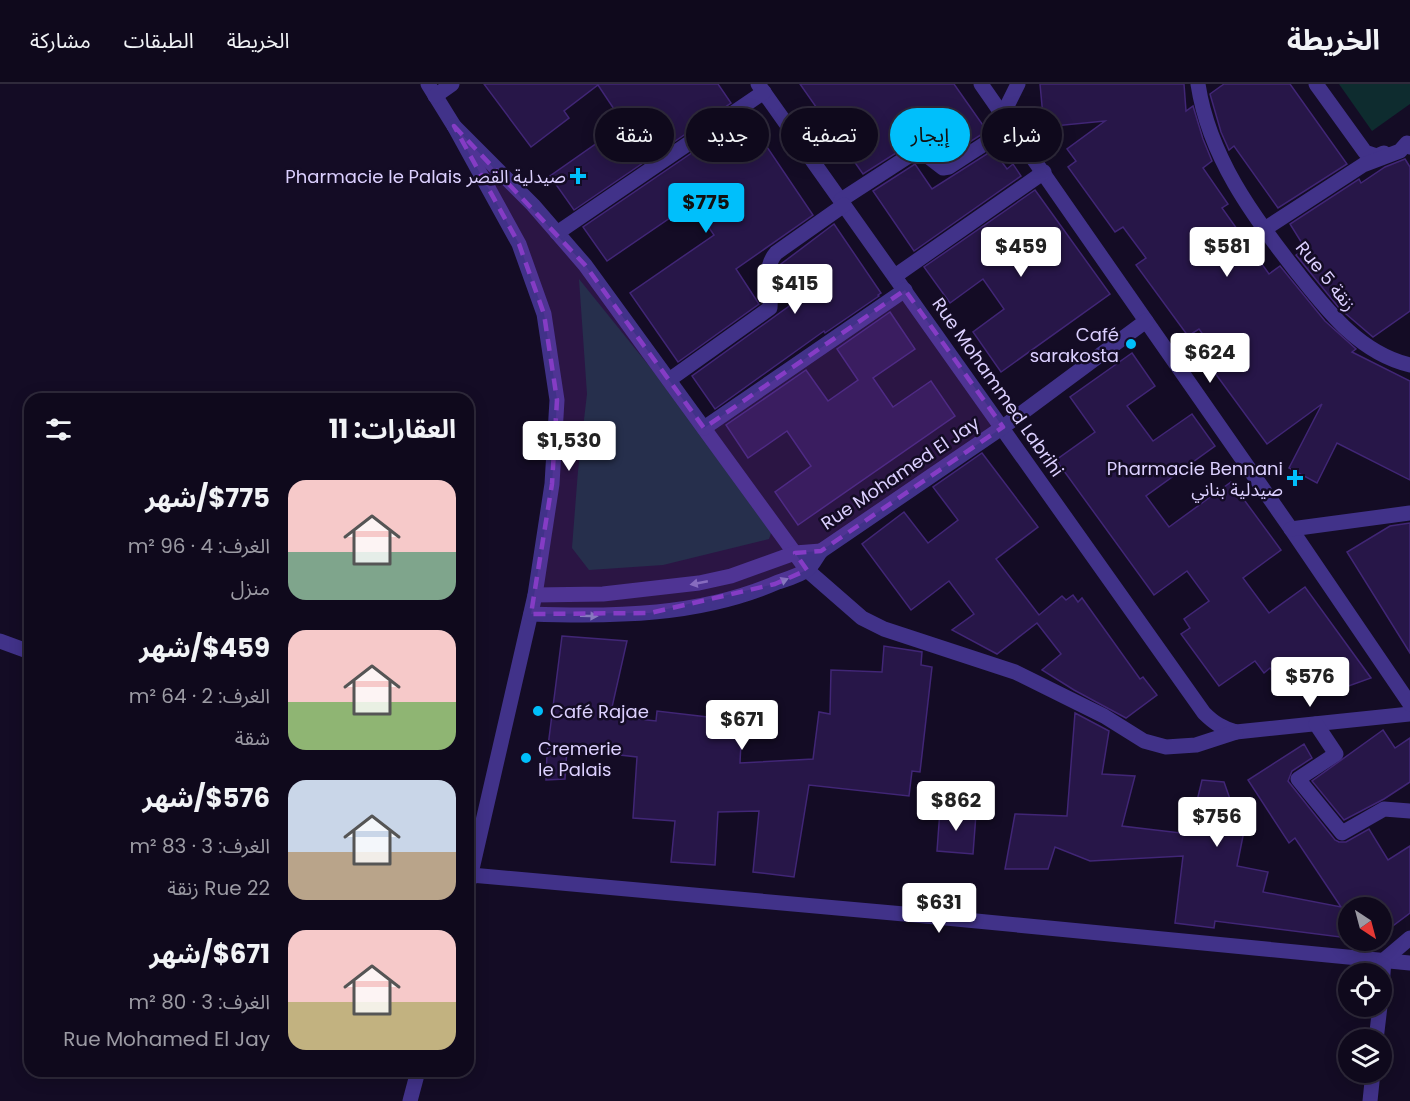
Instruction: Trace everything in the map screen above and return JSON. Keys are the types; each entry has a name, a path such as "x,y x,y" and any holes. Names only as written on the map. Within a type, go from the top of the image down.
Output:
{"street":[{"path":"452,84 431,90 454,126 519,244 544,314 557,400 552,484 535,594 474,859"},
{"path":"981,84 999,108"},
{"path":"1011,108 1018,84"},
{"name":"Rue 5 زنقة","path":"1198,84 1214,142 1235,186 1263,230 1342,327 1372,349 1397,362 1410,365"},
{"path":"1317,84 1365,152 1370,155 1377,156 1384,153 1410,134"},
{"path":"557,233 761,88"},
{"name":"Rue Mohammed Labrihi","path":"761,88 1204,713 1223,729 1236,732"},
{"path":"454,126 533,205 585,266 807,570 862,618 884,629 1016,672 1104,716 1144,741 1166,747 1196,745 1236,732 1410,714"},
{"path":"669,380 770,308 767,271 770,260 776,253 915,152 921,151 943,168 949,167 982,141"},
{"path":"1263,230 1363,165 1400,151 1407,143 1410,147"},
{"path":"1037,162 1410,704"},
{"path":"895,276 1044,172"},
{"path":"704,428 905,290"},
{"name":"Rue Mohamed El Jay","path":"807,570 821,551 1003,427 1146,321"},
{"path":"1291,529 1410,513"},
{"name":"Rue Mohamed El Jay","path":"535,594 603,594 699,584 739,573 795,553 821,551"},
{"path":"531,614 604,616 650,613 746,594 807,570"},
{"path":"0,641 24,650"},
{"path":"1316,724 1336,754 1298,780 1341,833 1384,809 1410,811"},
{"path":"474,880 904,914 1410,963"},
{"path":"1384,963 1384,960 1410,938"},
{"path":"416,1077 410,1101 418,1101"},
{"path":"1370,1101 1372,1083"}],"highlighted area":[{"path":"454,126 585,265 704,428 905,290 1003,427 821,551 795,553 807,570 775,584 650,613 531,614 552,484 557,400 544,314 519,244"}],"green space":[{"path":"1339,84 1410,84 1410,104 1372,131"},
{"path":"579,279 775,522 769,539 663,565 589,570 572,548 587,394"}],"building":[{"path":"484,84 718,84 731,103 724,108 686,108 686,134 674,142 674,108 613,108 598,85 564,111 569,118 531,147"},
{"path":"800,84 954,84 982,124 982,134 970,142 970,108 890,108 890,157 863,174 855,162 878,162 878,108 817,108"},
{"path":"1040,84 1184,84 1186,111 1193,106 1212,161 1203,168 1228,204 1222,208 1269,274 1280,266 1325,321 1356,349 1352,352 1410,381 1410,480 1337,443 1317,483 1289,468 1322,404 1267,444 1212,369 1223,362 1199,329 1188,336 1136,265 1146,258 1123,227 1115,232 1068,167 1076,161 1067,149 1105,121 1062,125 1062,108 1042,108"},
{"path":"1224,84 1290,84 1347,164 1278,208 1234,146 1229,150 1221,132 1210,94"},
{"path":"595,144 595,162 644,162 574,210 550,176"},
{"path":"769,150 813,215 736,269 759,304 678,362 630,293 714,235 692,203 607,261 583,227 686,157 686,162 769,162"},
{"path":"982,157 982,162 1002,162 1007,169 1013,164 1021,176 914,251 873,191 915,164 932,189"},
{"path":"1405,159 1410,167 1410,311 1373,337 1339,308 1296,255 1305,248 1290,224 1359,179 1361,183 1385,167"},
{"path":"1035,190 1110,294 1001,372 973,332 1004,309 983,279 950,303 924,267"},
{"path":"834,224 881,293 715,409 692,376 803,296 781,264"},
{"path":"890,312 915,349 873,378 893,407 931,381 955,416 798,525 775,492 811,466 787,431 748,458 726,425 806,370 828,401 858,380 837,349"},
{"path":"1132,353 1155,386 1127,406 1153,441 1192,414 1215,446 1146,496 1169,527 1231,482 1281,550 1243,578 1269,613 1305,587 1371,678 1326,694 1306,666 1282,683 1270,668 1264,673 1255,661 1219,686 1181,634 1190,628 1184,619 1209,601 1187,571 1154,595 1056,460 1095,432 1070,397"},
{"path":"982,453 1038,527 996,559 1039,615 1062,596 1066,600 1073,595 1078,602 1082,598 1140,679 1143,677 1157,695 1126,718 1042,670 1061,654 1037,623 997,654 952,630 974,614 949,581 911,610 862,544 904,512 928,543 958,520 933,487"},
{"path":"1410,523 1410,653 1347,552 1390,526"},
{"path":"562,636 627,641 610,716 656,721 657,711 742,721 740,763 813,759 819,712 830,714 831,670 882,672 884,646 922,652 921,665 932,667 920,772 912,771 909,796 809,785 794,877 753,872 759,811 718,812 715,865 671,862 675,821 633,818 637,757 567,749 565,779 546,780 547,754"},
{"path":"1075,713 1109,731 1102,774 1135,776 1122,826 1189,834 1202,780 1224,782 1243,836 1237,866 1268,872 1263,892 1338,906 1338,937 1215,921 1214,928 1175,923 1183,856 1090,861 1055,847 1048,869 1005,869 1015,814 1067,816"},
{"path":"1383,730 1395,748 1410,738 1410,782 1344,820 1312,781"},
{"path":"1304,744 1312,758 1292,771 1288,781 1335,840 1346,842 1369,829 1388,860 1410,846 1410,913 1392,926 1392,897 1338,897 1338,902 1295,838 1289,843 1248,780"},
{"path":"940,810 976,814 973,854 937,851"}],"place":[{"name":"Pharmacie le Palais صيدلية القصر","path":"578,176"},
{"name":"Café sarakosta","path":"1131,344"},
{"name":"Pharmacie Bennani صيدلية بناني","path":"1295,478"},
{"name":"Café Rajae","path":"538,711"},
{"name":"Cremerie le Palais","path":"526,758"}]}
